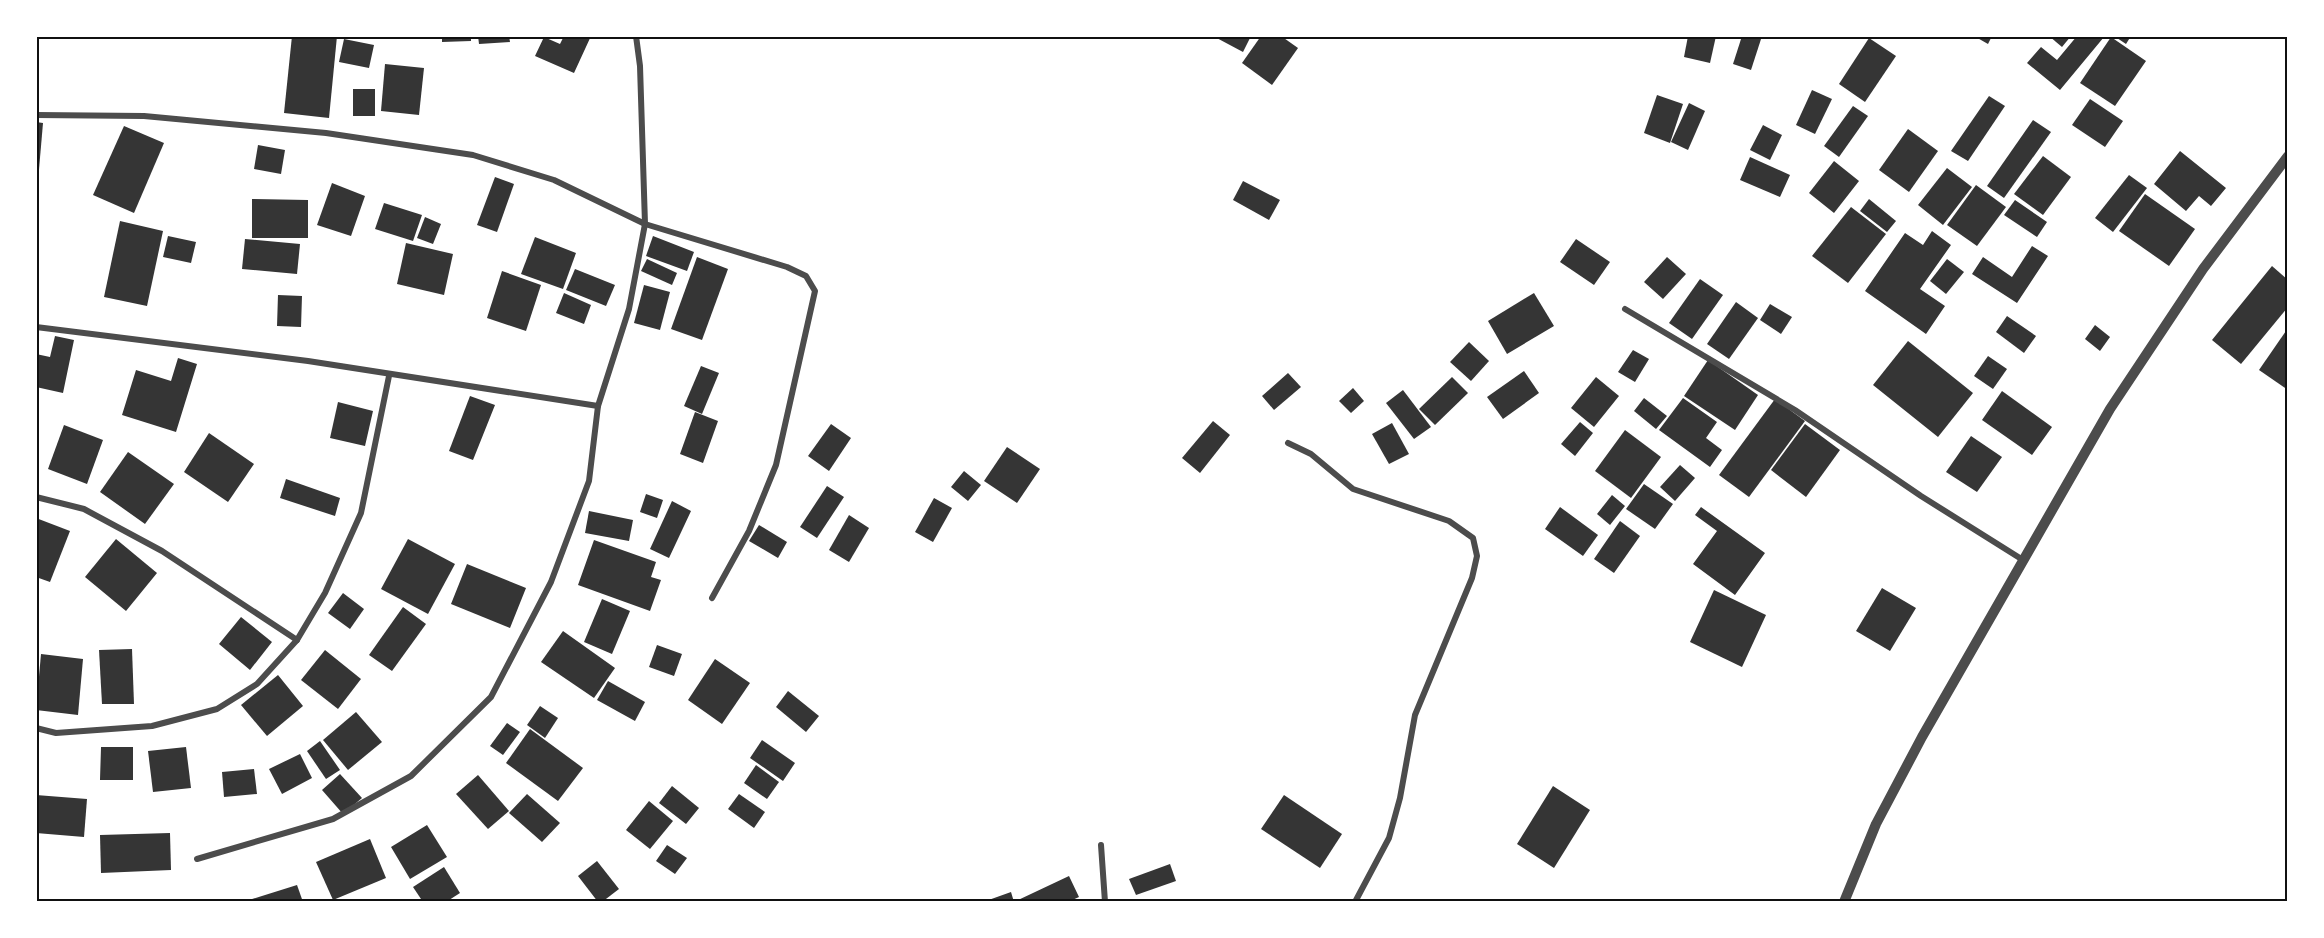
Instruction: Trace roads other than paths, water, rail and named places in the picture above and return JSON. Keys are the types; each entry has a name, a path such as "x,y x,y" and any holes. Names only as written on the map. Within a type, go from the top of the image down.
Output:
{"street":[{"path":"197,859 333,819 411,776 491,697 551,582 590,481 598,406 629,309 645,224 640,66 636,36"},
{"path":"36,115 144,116 315,132 473,155 554,180 645,224 787,267 806,276 815,291 776,465 749,531 712,598"},
{"path":"1844,902 1876,824 1922,737 2110,409 2203,269 2288,156"},
{"path":"1626,309 1795,410 1921,496 2023,560"},
{"path":"36,327 308,361 389,376 598,406"},
{"path":"36,728 56,733 152,726 217,709 257,684 297,640 326,593 361,513 389,376"},
{"path":"1288,443 1311,454 1353,489 1449,520 1473,537 1478,556 1462,604 1415,715 1400,798 1389,838 1355,902"},
{"path":"36,497 84,509 162,551 297,640"},
{"path":"1101,845 1105,902"}]}
